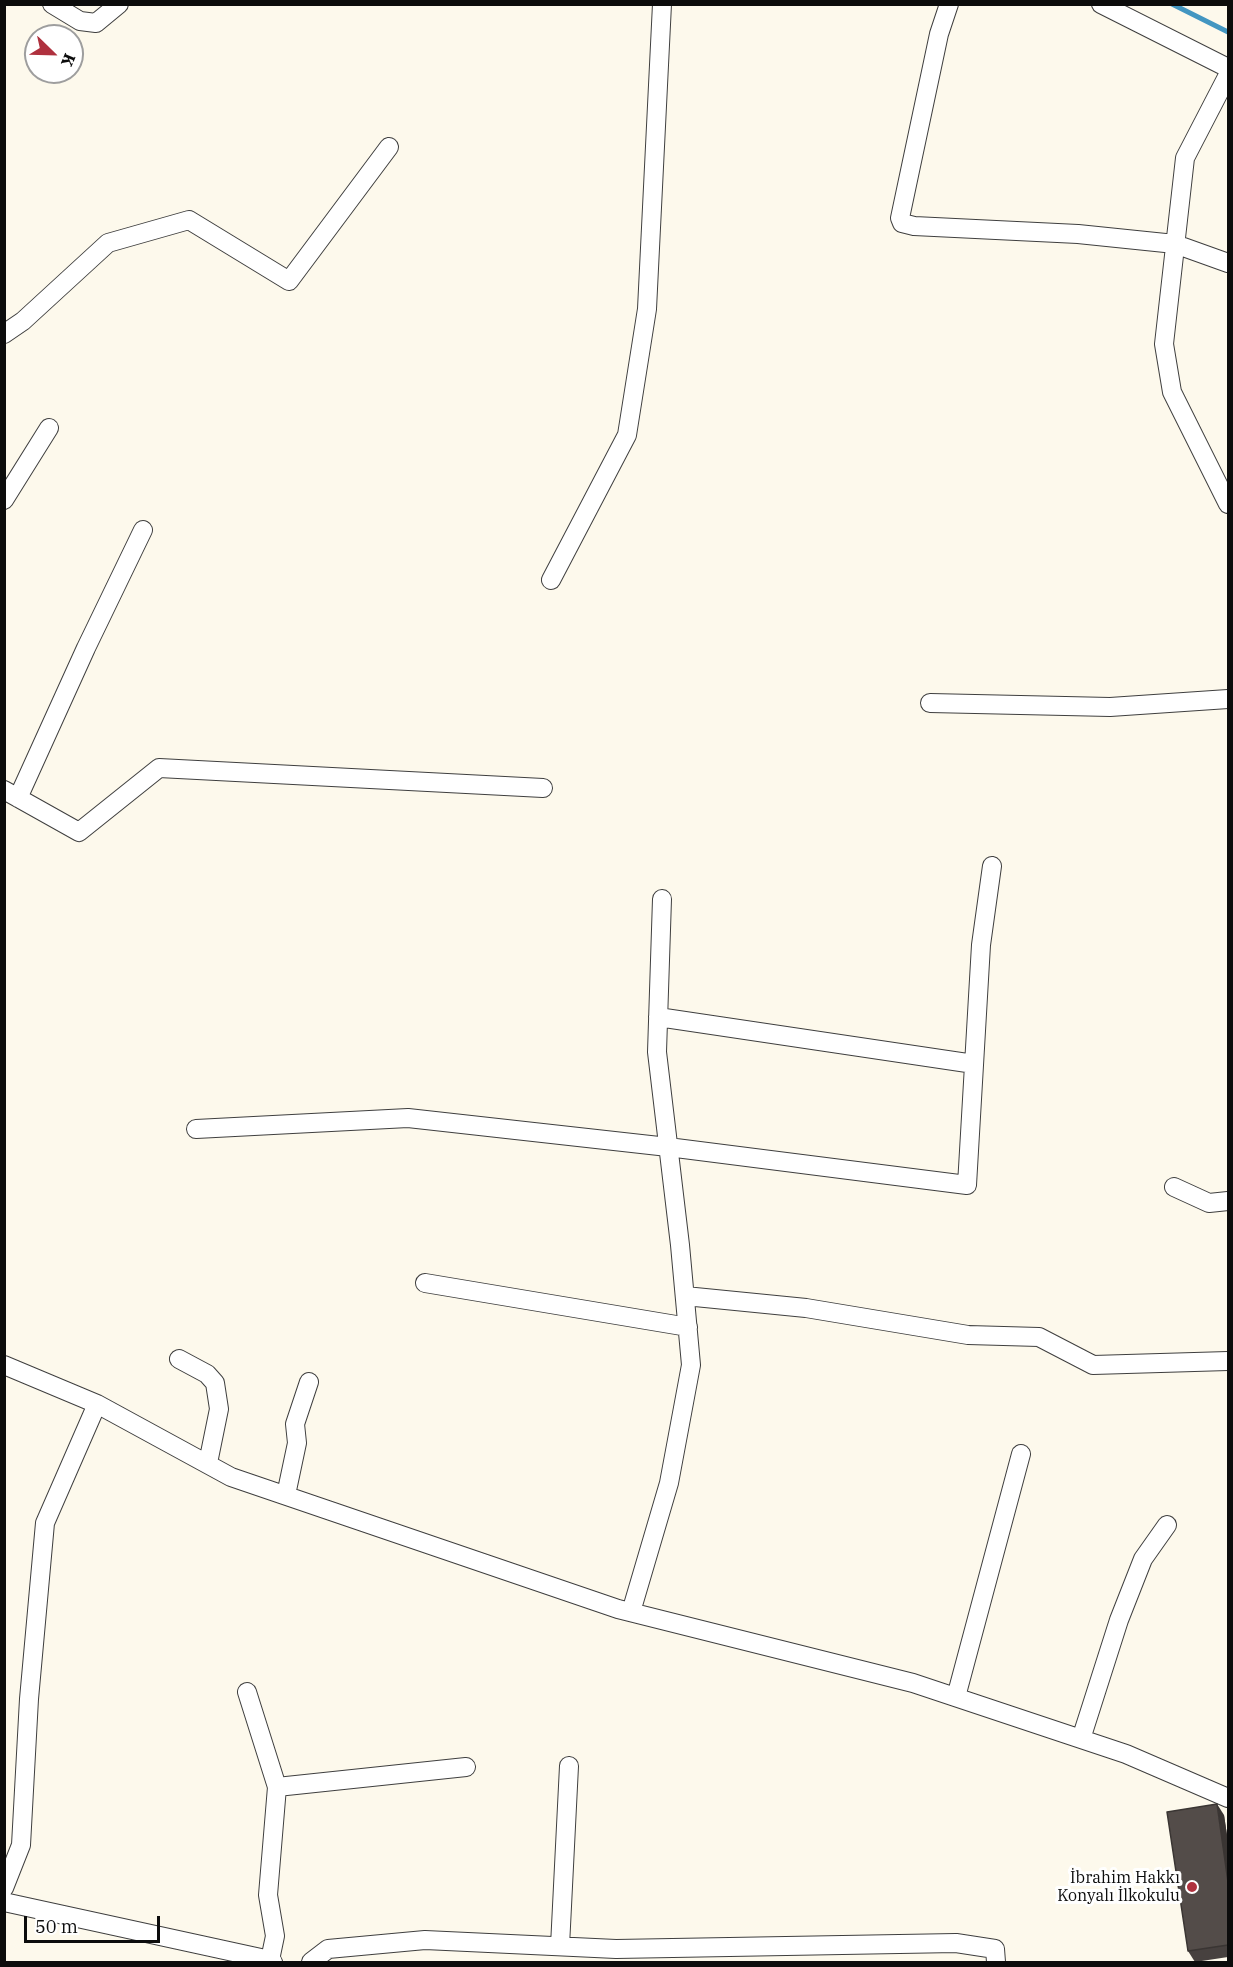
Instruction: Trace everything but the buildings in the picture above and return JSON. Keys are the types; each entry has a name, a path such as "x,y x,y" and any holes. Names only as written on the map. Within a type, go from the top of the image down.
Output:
{"street":[{"path":"52,4 80,21 96,23 119,4"},
{"path":"551,580 627,435 647,309 662,4"},
{"path":"949,4 939,34 910,166 900,218 902,223 914,226 1078,234 1175,244 1228,263"},
{"path":"1101,4 1228,68"},
{"path":"1228,75 1185,158 1164,344 1172,392 1228,504"},
{"path":"4,334 23,321 108,243 189,220 289,281 389,147"},
{"path":"4,500 49,428"},
{"path":"143,530 11,794 79,832 159,768 543,788"},
{"path":"930,703 1110,707 1228,699"},
{"path":"196,1129 408,1118 668,1147 967,1185 981,945 992,866"},
{"path":"631,1612 669,1483 691,1365 657,1052 662,899"},
{"path":"658,1017 974,1064"},
{"path":"1174,1187 1209,1203 1228,1201"},
{"path":"424,1283 688,1327"},
{"path":"685,1296 806,1308 968,1335 1039,1337 1093,1365 1228,1361"},
{"path":"179,1359 207,1374 215,1383 219,1409 208,1463"},
{"path":"4,1365 97,1404 231,1477 631,1612 913,1683 1126,1754 1228,1798"},
{"path":"286,1495 297,1443 295,1424 309,1382"},
{"path":"4,1888 21,1845 29,1699 45,1523 97,1404"},
{"path":"956,1697 1022,1454"},
{"path":"1081,1739 1119,1620 1143,1559 1167,1525"},
{"path":"4,1902 271,1961 275,1936 268,1895 277,1787 247,1692"},
{"path":"560,1946 569,1766"},
{"path":"277,1787 466,1767"},
{"path":"311,1962 327,1949 425,1940 560,1946 615,1956 956,1943 995,1949 996,1962"}],"waterway":[{"path":"1172,4 1228,32"}],"place":[{"name":"İbrahim Hakkı Konyalı İlkokulu","path":"1192,1887"}]}
